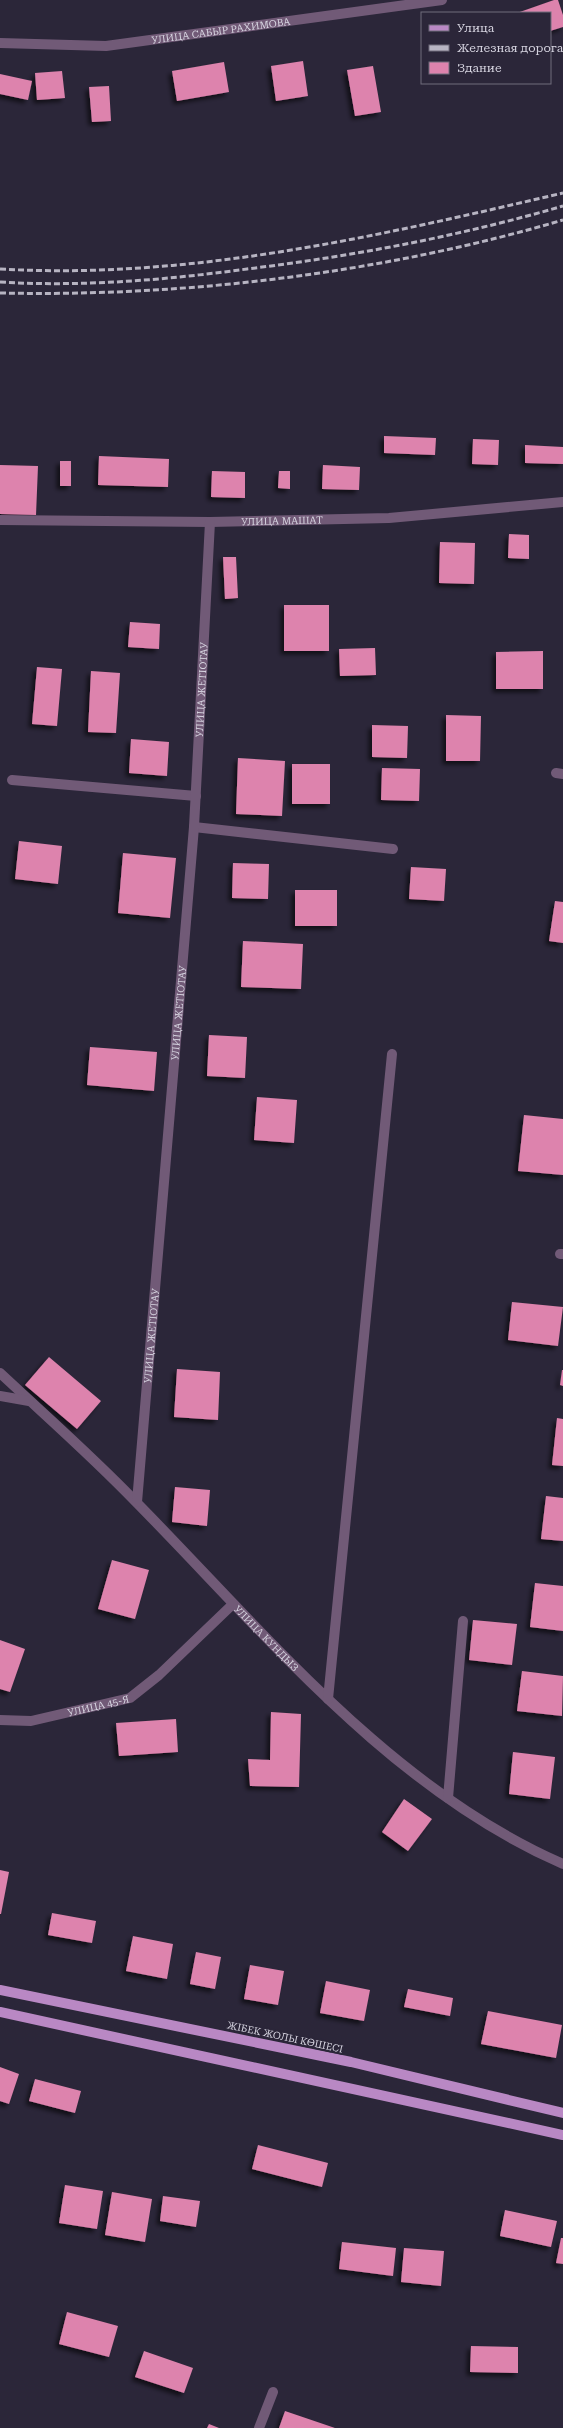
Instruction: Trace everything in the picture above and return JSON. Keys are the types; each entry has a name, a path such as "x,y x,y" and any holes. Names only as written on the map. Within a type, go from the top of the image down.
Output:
{"main road":[{"name":"ЖІБЕК ЖОЛЫ КӨШЕСІ","path":"0,1990 351,2062 563,2113"},
{"path":"0,2012 563,2135"}],"street":[{"name":"УЛИЦА САБЫР РАХИМОВА","path":"0,43 106,46 442,0"},
{"name":"УЛИЦА МАШАТ","path":"0,520 210,522 389,518 563,502"},
{"name":"УЛИЦА ЖЕТІОТАУ","path":"136,1502 194,826 210,522"},
{"path":"12,780 196,796"},
{"path":"194,826 393,849"},
{"path":"328,1699 392,1054"},
{"name":"УЛИЦА КУНДЫЗ","path":"0,1373 136,1502 233,1604 328,1699 427,1784 489,1827 563,1864"},
{"path":"0,1396 30,1402"},
{"name":"УЛИЦА 45-Я","path":"0,1720 31,1721 130,1698 159,1675 233,1604"},
{"path":"448,1798 463,1621"},
{"path":"259,2428 273,2392"}],"building":[{"path":"554,0 558,0 563,15 563,27 551,31 551,12 520,12"},
{"path":"303,61 308,96 276,101 271,66"},
{"path":"224,62 229,92 177,101 172,71"},
{"path":"373,66 381,112 355,116 347,70"},
{"path":"62,71 65,98 37,100 35,73"},
{"path":"0,74 32,81 28,100 0,94"},
{"path":"109,86 111,121 92,122 89,87"},
{"path":"384,436 436,438 435,455 384,453"},
{"path":"473,439 499,440 498,465 472,464"},
{"path":"525,445 563,447 563,464 525,463"},
{"path":"99,456 169,459 168,487 98,485"},
{"path":"60,461 71,461 71,486 60,486"},
{"path":"0,465 38,466 36,515 0,514"},
{"path":"323,465 360,467 359,490 322,489"},
{"path":"212,471 245,472 245,498 211,497"},
{"path":"279,471 290,471 290,489 278,488"},
{"path":"509,534 529,535 529,559 508,558"},
{"path":"440,542 475,543 474,584 439,583"},
{"path":"223,557 236,557 238,598 225,599"},
{"path":"284,605 329,605 329,651 284,651"},
{"path":"130,622 160,624 159,649 128,647"},
{"path":"375,648 376,675 340,676 339,649"},
{"path":"543,651 543,689 496,689 496,652"},
{"path":"37,667 62,669 57,726 32,724"},
{"path":"91,671 120,673 116,733 88,732"},
{"path":"446,715 481,716 480,761 446,761"},
{"path":"372,725 408,726 407,758 372,757"},
{"path":"131,739 169,742 167,776 129,773"},
{"path":"238,758 285,761 282,816 236,814"},
{"path":"292,764 330,764 330,804 292,804"},
{"path":"382,768 420,769 419,801 381,800"},
{"path":"19,841 62,846 58,884 15,879"},
{"path":"123,853 176,858 170,918 118,913"},
{"path":"233,863 269,864 268,899 232,898"},
{"path":"411,867 446,869 444,901 409,899"},
{"path":"295,890 337,890 337,926 295,926"},
{"path":"555,901 563,902 563,943 549,941"},
{"path":"243,941 303,944 301,989 241,987"},
{"path":"209,1035 247,1037 245,1078 207,1076"},
{"path":"90,1047 157,1052 154,1091 87,1085"},
{"path":"257,1097 297,1100 294,1143 254,1140"},
{"path":"524,1115 563,1119 563,1175 518,1171"},
{"path":"512,1302 563,1307 558,1346 508,1340"},
{"path":"49,1357 101,1401 77,1429 25,1385"},
{"path":"177,1369 220,1372 218,1420 174,1417"},
{"path":"563,1370 563,1386 560,1385"},
{"path":"557,1418 563,1419 563,1466 552,1465"},
{"path":"175,1487 210,1490 207,1526 172,1522"},
{"path":"546,1496 563,1498 563,1541 541,1539"},
{"path":"112,1560 149,1570 135,1619 98,1609"},
{"path":"535,1583 563,1586 563,1631 530,1627"},
{"path":"473,1620 517,1624 512,1665 469,1660"},
{"path":"0,1640 25,1649 10,1692 0,1689"},
{"path":"522,1671 563,1676 562,1716 517,1711"},
{"path":"271,1712 301,1714 299,1787 250,1786 248,1759 270,1760"},
{"path":"176,1719 178,1752 119,1756 116,1723"},
{"path":"513,1752 555,1757 550,1799 509,1794"},
{"path":"404,1799 432,1819 408,1851 382,1832"},
{"path":"0,1870 9,1872 1,1914 0,1914"},
{"path":"52,1913 96,1921 92,1943 48,1935"},
{"path":"133,1936 173,1944 167,1979 126,1971"},
{"path":"196,1952 221,1957 215,1989 190,1984"},
{"path":"250,1965 284,1971 278,2005 244,1999"},
{"path":"326,1981 370,1990 364,2021 320,2013"},
{"path":"408,1989 453,1998 450,2016 404,2007"},
{"path":"488,2011 562,2025 556,2058 481,2044"},
{"path":"0,2067 19,2074 9,2104 0,2101"},
{"path":"35,2079 81,2091 75,2113 29,2101"},
{"path":"258,2145 328,2163 322,2187 252,2169"},
{"path":"65,2185 103,2191 97,2229 59,2223"},
{"path":"112,2192 152,2199 145,2242 105,2235"},
{"path":"163,2196 200,2201 196,2227 160,2221"},
{"path":"505,2210 557,2221 551,2247 500,2236"},
{"path":"561,2238 563,2238 563,2264 556,2263"},
{"path":"342,2242 396,2248 393,2276 339,2269"},
{"path":"404,2248 444,2251 441,2286 401,2282"},
{"path":"67,2312 118,2326 109,2357 59,2344"},
{"path":"471,2346 518,2347 518,2373 470,2372"},
{"path":"144,2351 193,2368 184,2393 135,2377"},
{"path":"285,2411 335,2428 279,2428"},
{"path":"209,2424 219,2428 207,2428"}],"railway":[{"path":"0,269 71,271 143,268 213,261 354,239 424,225 563,193"},
{"path":"0,282 62,284 124,282 287,264 446,236 563,206"},
{"path":"0,293 142,291 213,286 284,278 425,254 495,239 563,220"}]}
